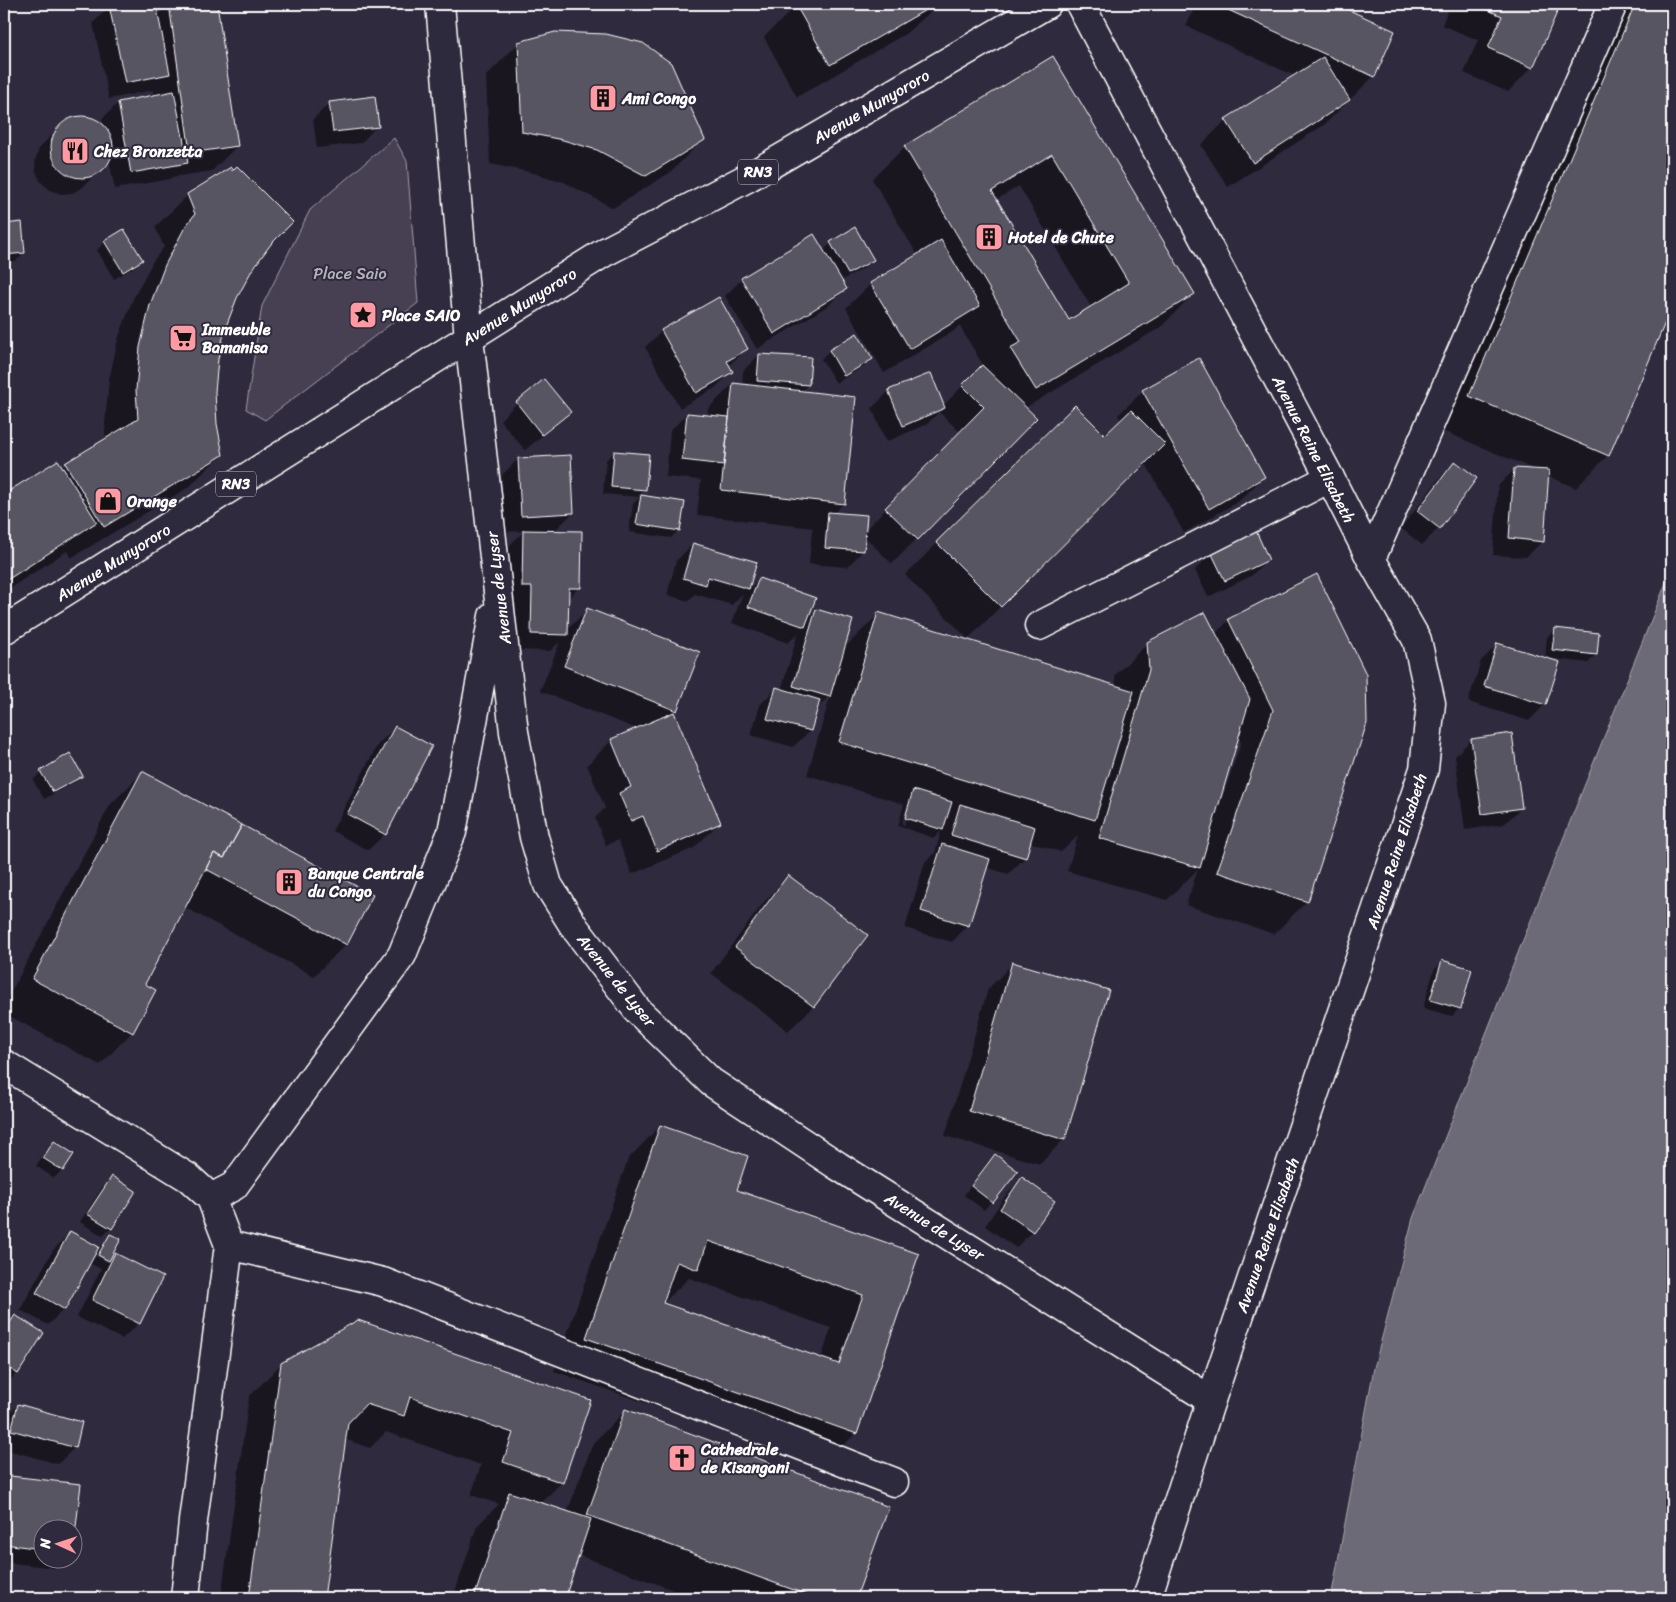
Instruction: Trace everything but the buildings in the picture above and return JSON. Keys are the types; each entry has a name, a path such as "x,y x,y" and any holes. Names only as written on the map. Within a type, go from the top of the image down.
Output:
{"main road":[{"name":"Avenue de Lyser","path":"440,4 469,338 514,732 534,836 548,885 575,928 638,1011 711,1082 838,1166 1211,1400"},
{"name":"Avenue Munyororo","path":"4,630 605,252 749,177 1047,4"},
{"name":"Avenue Reine Elisabeth","path":"1080,4 1371,559 1417,640 1431,703 1424,769 1211,1400 1147,1598"},
{"path":"1371,559 1613,4"},
{"path":"1038,626 1330,478"},
{"path":"211,1198 234,1186 402,955 452,832 498,590"},
{"path":"4,1064 190,1178 211,1198 229,1245 193,1521 185,1598"},
{"path":"229,1245 383,1282 894,1482"}],"green space":[{"name":"Place Saio","path":"394,138 407,161 418,303 265,420 246,409 262,306 310,210"}],"shaded area":[{"path":"1672,568 1672,1598 1331,1598 1374,1368 1413,1218"}],"place":[{"name":"Ami Congo","path":"603,98"},
{"name":"Chez Bronzetta","path":"75,151"},
{"name":"Hotel de Chute","path":"989,237"},
{"name":"Place SAIO","path":"363,315"},
{"name":"Immeuble Bamanisa","path":"183,338"},
{"name":"Orange","path":"108,501"},
{"name":"Banque Centrale du Congo","path":"289,882"},
{"name":"Cathedrale de Kisangani","path":"682,1458"}]}
